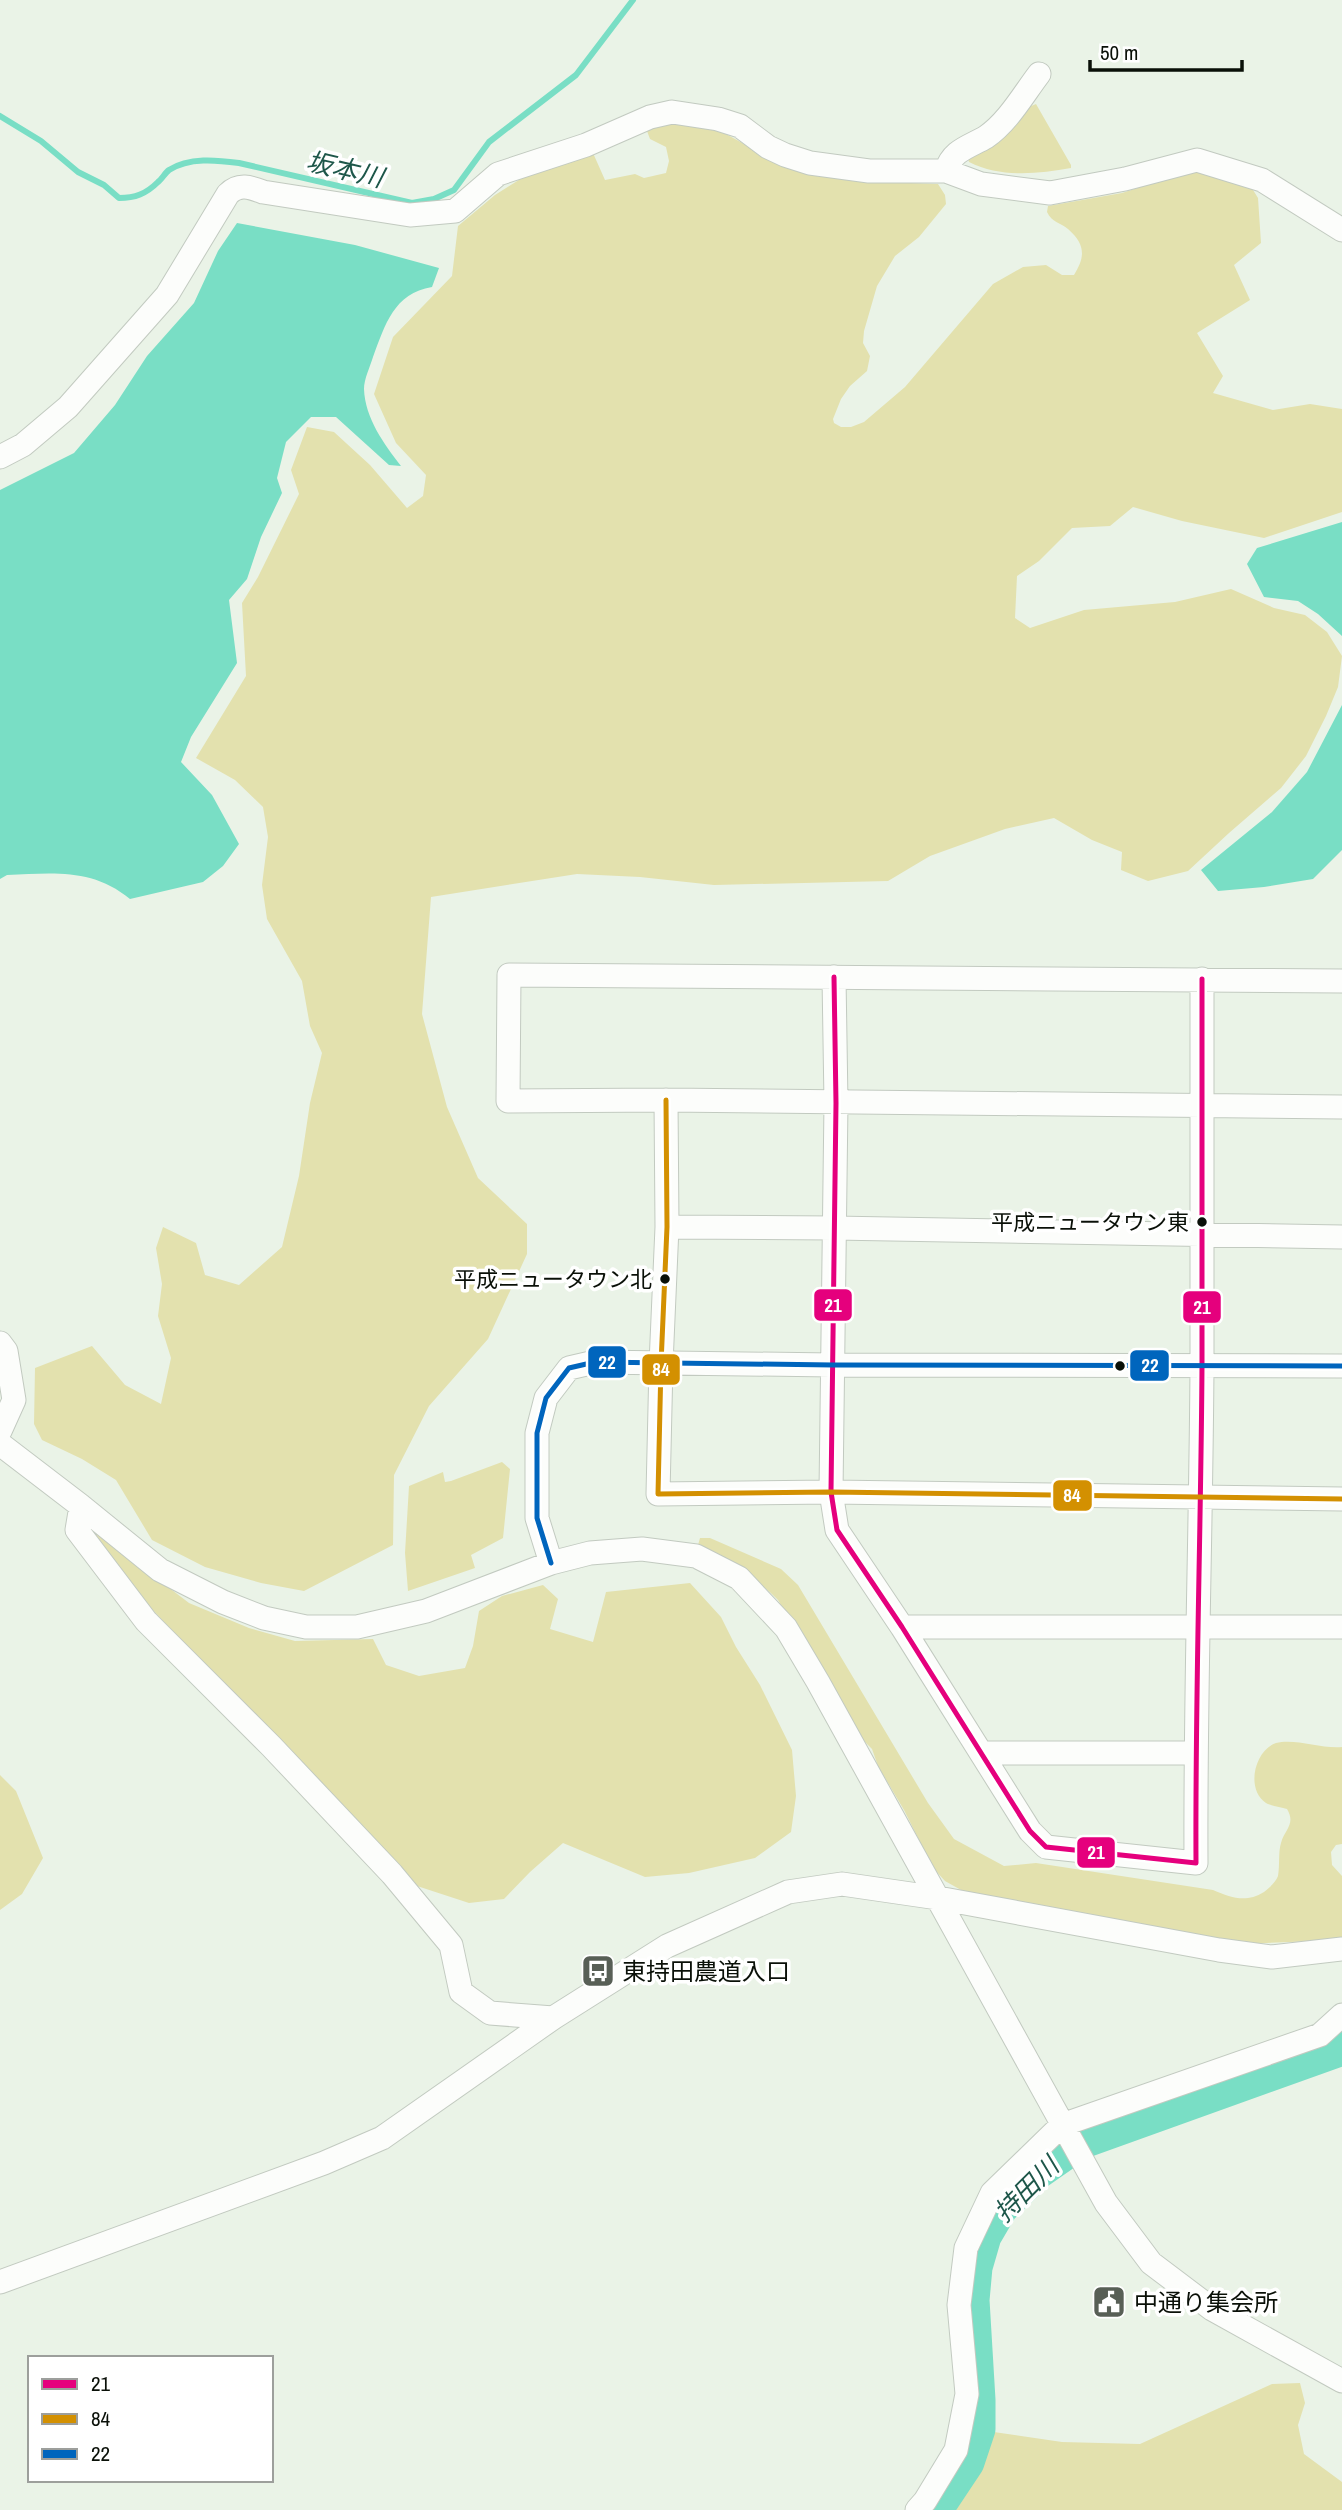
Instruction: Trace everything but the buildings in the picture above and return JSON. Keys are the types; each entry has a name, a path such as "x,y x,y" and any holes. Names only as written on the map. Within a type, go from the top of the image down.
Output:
{"street":[{"path":"946,171 958,151 987,136 1002,122 1039,74"},
{"path":"0,457 23,445 68,407 133,335 167,295 228,194 240,186 410,215 455,211 498,174 586,145 650,117 672,112 718,119 740,126 768,147 810,163 869,171 946,171 981,184 1050,193 1125,179 1197,160 1262,180 1342,230"},
{"path":"1342,981 509,975 508,1101 666,1100 1342,1107"},
{"path":"834,977 836,1103 831,1492 837,1530 902,1627 1030,1831 1046,1847 1196,1863 1195,1753 1202,1366 1202,979"},
{"path":"666,1100 667,1227 659,1494 831,1492 1342,1499"},
{"path":"667,1227 1342,1237"},
{"path":"0,1343 6,1351 14,1401 0,1431"},
{"path":"551,1563 537,1518 537,1433 546,1398 569,1368 595,1362 833,1366 1342,1366"},
{"path":"0,1444 160,1570 223,1602 264,1618 306,1628 357,1627 426,1611 551,1563 590,1553 642,1549 696,1556 740,1578 786,1628 818,1682 1106,2203 1151,2263 1212,2309 1342,2381"},
{"path":"81,1506 77,1530 146,1620 383,1864 451,1945 461,1992 491,2013 553,2018"},
{"path":"902,1627 1342,1627"},
{"path":"982,1754 1195,1753"},
{"path":"0,2281 324,2162 382,2137 553,2018 667,1946 788,1892 842,1884 938,1898 1219,1950 1272,1957 1342,1949"},
{"path":"917,2510 956,2450 967,2394 959,2305 966,2248 992,2193 1064,2130 1320,2035 1342,2015"}],"shaded area":[{"path":"1036,104 1071,168 1006,173 969,162 968,158"},
{"path":"670,120 715,128 757,151 808,172 858,181 938,184 945,195 946,204 919,237 895,256 877,286 864,331 863,343 870,356 867,371 850,386 841,399 833,419 834,423 841,427 851,427 864,422 905,387 993,284 1023,267 1046,265 1062,275 1074,275 1082,257 1081,246 1068,229 1049,216 1048,206 1122,193 1168,178 1201,171 1250,185 1258,198 1261,243 1234,265 1250,300 1197,333 1223,376 1213,393 1273,410 1310,404 1342,409 1342,512 1264,538 1182,521 1133,507 1110,526 1072,528 1039,561 1017,576 1015,618 1030,628 1084,610 1175,602 1231,589 1274,608 1305,615 1327,632 1342,656 1338,687 1306,756 1281,788 1188,871 1148,881 1121,870 1122,852 1092,840 1054,818 1005,829 930,856 888,881 714,885 577,874 431,897 422,1014 447,1107 478,1178 527,1224 527,1254 488,1339 429,1406 394,1475 393,1545 304,1591 261,1583 205,1567 152,1540 116,1480 82,1459 42,1440 34,1424 35,1368 92,1346 125,1385 161,1404 171,1358 158,1316 162,1284 156,1248 163,1227 196,1243 205,1275 239,1285 282,1247 299,1176 310,1103 322,1053 310,1026 302,981 267,919 262,885 268,837 263,807 235,780 196,758 246,676 242,603 258,577 299,494 291,470 307,427 334,432 370,465 407,508 423,496 426,475 396,443 374,394 393,337 452,276 458,226 495,195 522,178 593,153 605,180 635,174 644,178 666,173 669,161 666,147 650,139 647,131"},
{"path":"237,223 355,245 439,268 432,287 408,296 393,312 382,333 365,381 365,400 372,420 382,440 401,466 389,465 336,417 311,417 286,442 277,478 282,493 261,537 247,579 229,600 237,663 191,737 181,762 212,795 239,844 223,866 203,882 130,899 116,889 87,877 40,874 7,875 0,879 0,490 74,453 115,405 147,356 194,303 218,251"},
{"path":"1342,522 1342,636 1318,614 1298,601 1264,597 1247,564 1257,548"},
{"path":"1342,705 1342,850 1313,879 1218,891 1201,870 1272,812 1307,772"},
{"path":"502,1462 510,1469 503,1538 471,1555 475,1568 408,1591 405,1553 409,1486 443,1472 445,1482 451,1481"},
{"path":"96,1532 189,1603 249,1628 295,1641 373,1639 386,1665 419,1676 465,1668 473,1646 479,1611 502,1596 543,1585 558,1599 550,1629 593,1642 606,1592 690,1583 721,1617 760,1685 792,1750 796,1796 791,1832 755,1858 689,1873 645,1877 563,1843 504,1899 469,1903 414,1885 148,1605 92,1539"},
{"path":"700,1538 710,1538 781,1569 798,1585 928,1803 954,1839 1004,1866 1036,1863 1213,1890 1239,1898 1257,1895 1270,1887 1278,1876 1280,1847 1290,1819 1287,1809 1266,1803 1260,1797 1254,1780 1258,1761 1269,1747 1276,1743 1342,1747 1342,1844 1336,1845 1331,1852 1332,1865 1342,1876 1342,1940 1241,1944 985,1900 945,1881 933,1868 878,1766 872,1749 855,1732 778,1600 733,1566 702,1550 698,1545"},
{"path":"0,1775 16,1791 43,1858 22,1894 0,1910"},
{"path":"1300,2383 1305,2403 1298,2425 1304,2454 1342,2482 1342,2510 950,2510 987,2431 1062,2442 1140,2444 1272,2384"}],"waterway":[{"name":"坂本川","path":"0,116 41,141 78,172 104,185 119,198 145,192 177,166 212,160 239,163 412,203 434,199 454,190 489,142 576,75 633,0"},
{"name":"持田川","path":"934,2510 966,2462 977,2429 971,2300 974,2267 983,2236 1000,2207 1037,2171 1080,2141 1342,2047"}],"transit line":[{"name":"21","path":"834,977 836,1103 831,1492 837,1530 902,1627 1030,1831 1046,1847 1196,1863 1202,1365 1202,979"},
{"name":"84","path":"666,1100 667,1227 658,1494 831,1492 1342,1499"},
{"name":"22","path":"551,1563 537,1518 537,1433 546,1398 569,1368 595,1362 1342,1366"}],"place":[{"name":"平成ニュータウン東","path":"1202,1222"},
{"name":"平成ニュータウン北","path":"665,1279"},
{"name":"東持田農道入口","path":"598,1971"},
{"name":"中通り集会所","path":"1109,2302"}]}
